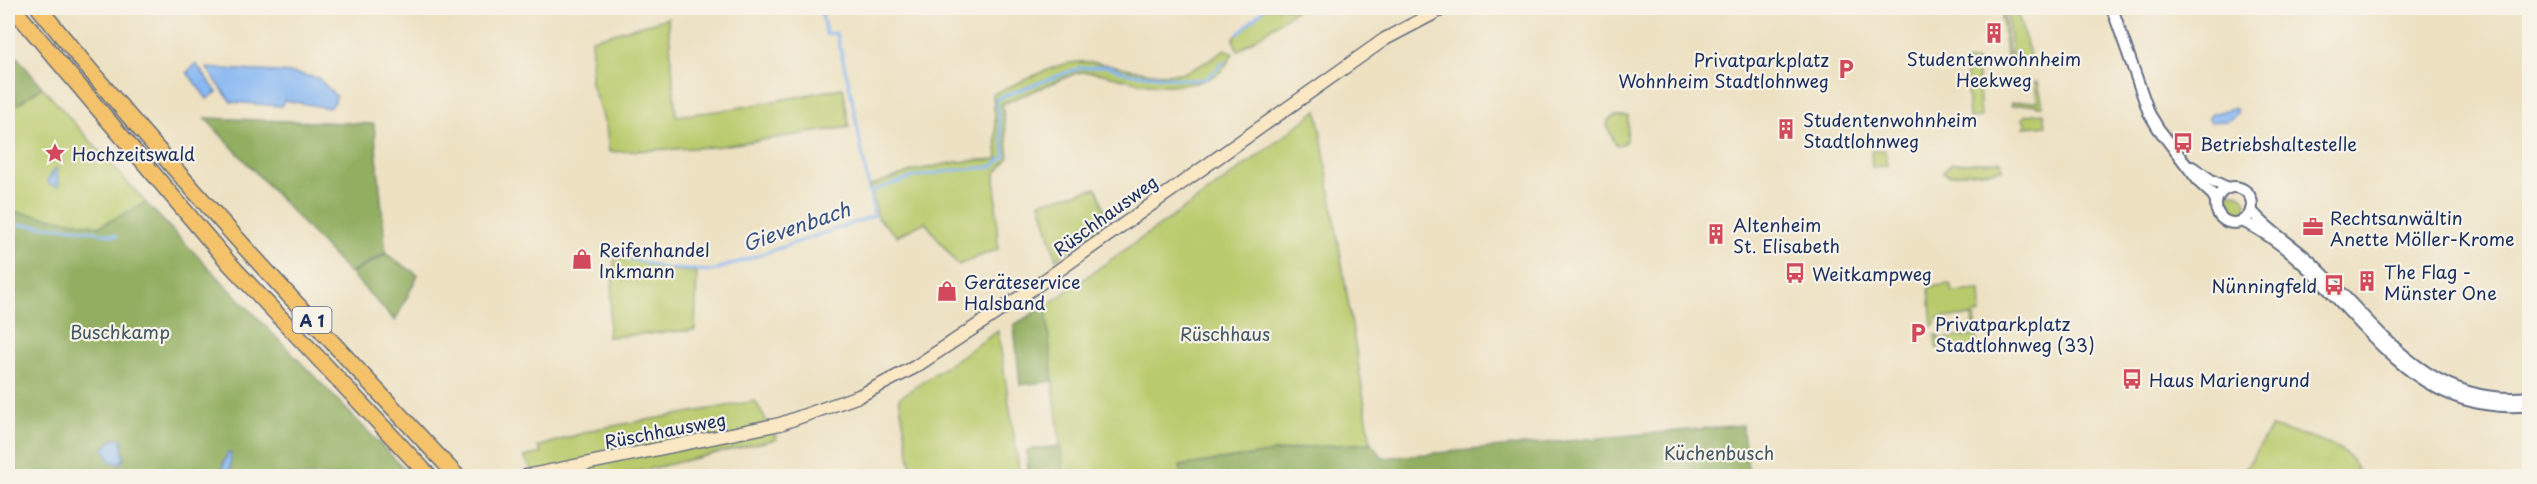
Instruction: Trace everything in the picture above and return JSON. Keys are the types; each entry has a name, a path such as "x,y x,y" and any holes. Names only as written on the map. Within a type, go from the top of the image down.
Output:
{"highway":[{"name":"A 1","path":"13,8 51,56 229,263 429,477"},
{"name":"A 1","path":"39,8 168,163 238,242 457,477"},
{"path":"51,8 59,34"},
{"path":"8,15 37,50 51,56"}],"main road":[{"name":"Rüschhausweg","path":"526,477 780,424 820,412 889,382 1016,300 1385,39 1444,8"}],"street":[{"path":"2112,8 2149,113 2200,183 2213,195 2217,212 2223,220 2232,223 2242,221 2257,228 2293,256 2396,361 2419,379 2443,392 2471,402 2510,407 2529,405"},
{"path":"2187,163 2211,180 2228,188 2245,190 2251,199 2251,210 2242,221"},
{"path":"2216,202 2220,193 2228,188"},
{"path":"2251,210 2311,262 2392,346 2419,370 2446,384 2473,393 2499,398 2529,397"}],"green space":[{"path":"1266,8 1299,8 1238,51 1233,39"},
{"path":"2001,8 2004,8 2009,66 2007,66"},
{"path":"2007,8 2016,8 2033,65 2019,66 2018,60 2012,60"},
{"path":"668,18 676,116 726,110 843,88 849,127 714,147 609,152 606,126 591,84 592,39"},
{"path":"8,46 42,87 18,104 8,101"},
{"path":"1225,49 1233,54 1222,70 1214,76 1193,83 1146,84 1084,72 1076,73 1002,104 1009,157 995,174 998,249 958,265 925,222 897,236 878,218 870,186 912,171 956,162 998,159 993,94 1070,63 1099,63 1142,72 1170,74 1196,68"},
{"path":"1977,61 1981,117 1969,118 1965,62"},
{"path":"2035,82 2038,82 2043,106 2037,106 2037,104 2011,106 2011,103 2037,101"},
{"name":"Hochzeitswald","path":"42,87 146,203 100,226 8,211 8,101 18,104"},
{"name":"Rüschhaus","path":"1317,110 1371,443 1309,447 1181,466 1181,476 1119,476 1119,474 1064,476 1046,325 1046,306 1217,185"},
{"path":"2044,113 2046,125 2023,127 2026,124 2022,118 2027,115"},
{"path":"1615,116 1628,116 1627,140 1616,145 1607,127 1608,120"},
{"path":"205,118 374,124 386,253 349,273"},
{"path":"1885,150 1887,166 1872,167 1871,151"},
{"path":"2001,161 2002,170 1948,175 1943,172 1952,164"},
{"path":"1097,188 1108,221 1056,259 1040,202"},
{"path":"2234,193 2242,197 2246,205 2242,213 2234,217 2226,213 2222,205 2226,197"},
{"name":"Buschkamp","path":"146,203 411,476 230,476 230,453 228,453 223,465 222,476 8,476 8,211 100,226","holes":["114,439 123,441 124,459 119,464 110,461 104,448"]},
{"path":"386,254 418,275 395,321 351,274"},
{"path":"615,254 666,270 697,272 695,330 608,337"},
{"path":"1950,284 1953,292 1980,290 1981,313 1975,314 1977,347 1936,348 1935,335 1938,335 1938,339 1974,336 1972,316 1937,318 1936,325 1932,326 1929,287"},
{"path":"1046,306 1053,381 1020,385 1014,325"},
{"path":"998,331 1020,476 913,476 899,398"},
{"path":"755,401 777,439 620,476 536,476 524,457 542,453 538,447 596,429"},
{"name":"Küchenbusch","path":"1742,425 1749,476 1181,476 1180,466 1309,447 1371,443 1383,458"},
{"path":"2271,427 2323,441 2336,447 2354,464 2359,476 2241,476"},
{"path":"1060,446 1064,476 1028,476 1027,450"}],"water":[{"path":"196,64 217,92 207,99 187,72"},
{"path":"207,68 292,73 318,78 336,96 335,102 329,108 284,100 282,106 231,102"},
{"path":"2234,108 2237,114 2227,121 2210,122 2208,119 2212,114"},
{"path":"56,168 59,186 51,185 47,181"},
{"path":"121,438 124,459 119,464 110,461 104,448 114,439"},
{"path":"228,453 231,453 230,476 222,476 223,465"}],"waterway":[{"name":"Gievenbach","path":"624,257 663,268 712,271 874,216 850,88 837,36 836,33 826,34 821,8"},
{"name":"Gievenbach","path":"1238,34 1265,8"},
{"name":"Gievenbach","path":"869,192 913,177 992,167 1005,156 996,99 1079,68 1108,66 1127,73 1191,80 1206,79 1224,62"},
{"path":"8,224 75,228 117,236"}],"place":[{"name":"Studentenwohnheim Heekweg","path":"1994,33"},
{"name":"Privatparkplatz Wohnheim Stadtlohnweg","path":"1846,69"},
{"name":"Studentenwohnheim Stadtlohnweg","path":"1786,129"},
{"name":"Betriebshaltestelle","path":"2183,143"},
{"name":"Hochzeitswald","path":"55,153"},
{"name":"Rechtsanwältin Anette Möller-Krome","path":"2313,227"},
{"name":"Altenheim St. Elisabeth","path":"1716,234"},
{"name":"Reifenhandel Inkmann","path":"582,259"},
{"name":"Weitkampweg","path":"1795,273"},
{"name":"The Flag - Münster One","path":"2367,281"},
{"name":"Nünningfeld","path":"2334,285"},
{"name":"Geräteservice Halsband","path":"947,291"},
{"name":"Privatparkplatz Stadtlohnweg (33)","path":"1918,333"},
{"name":"Haus Mariengrund","path":"2132,379"}]}
